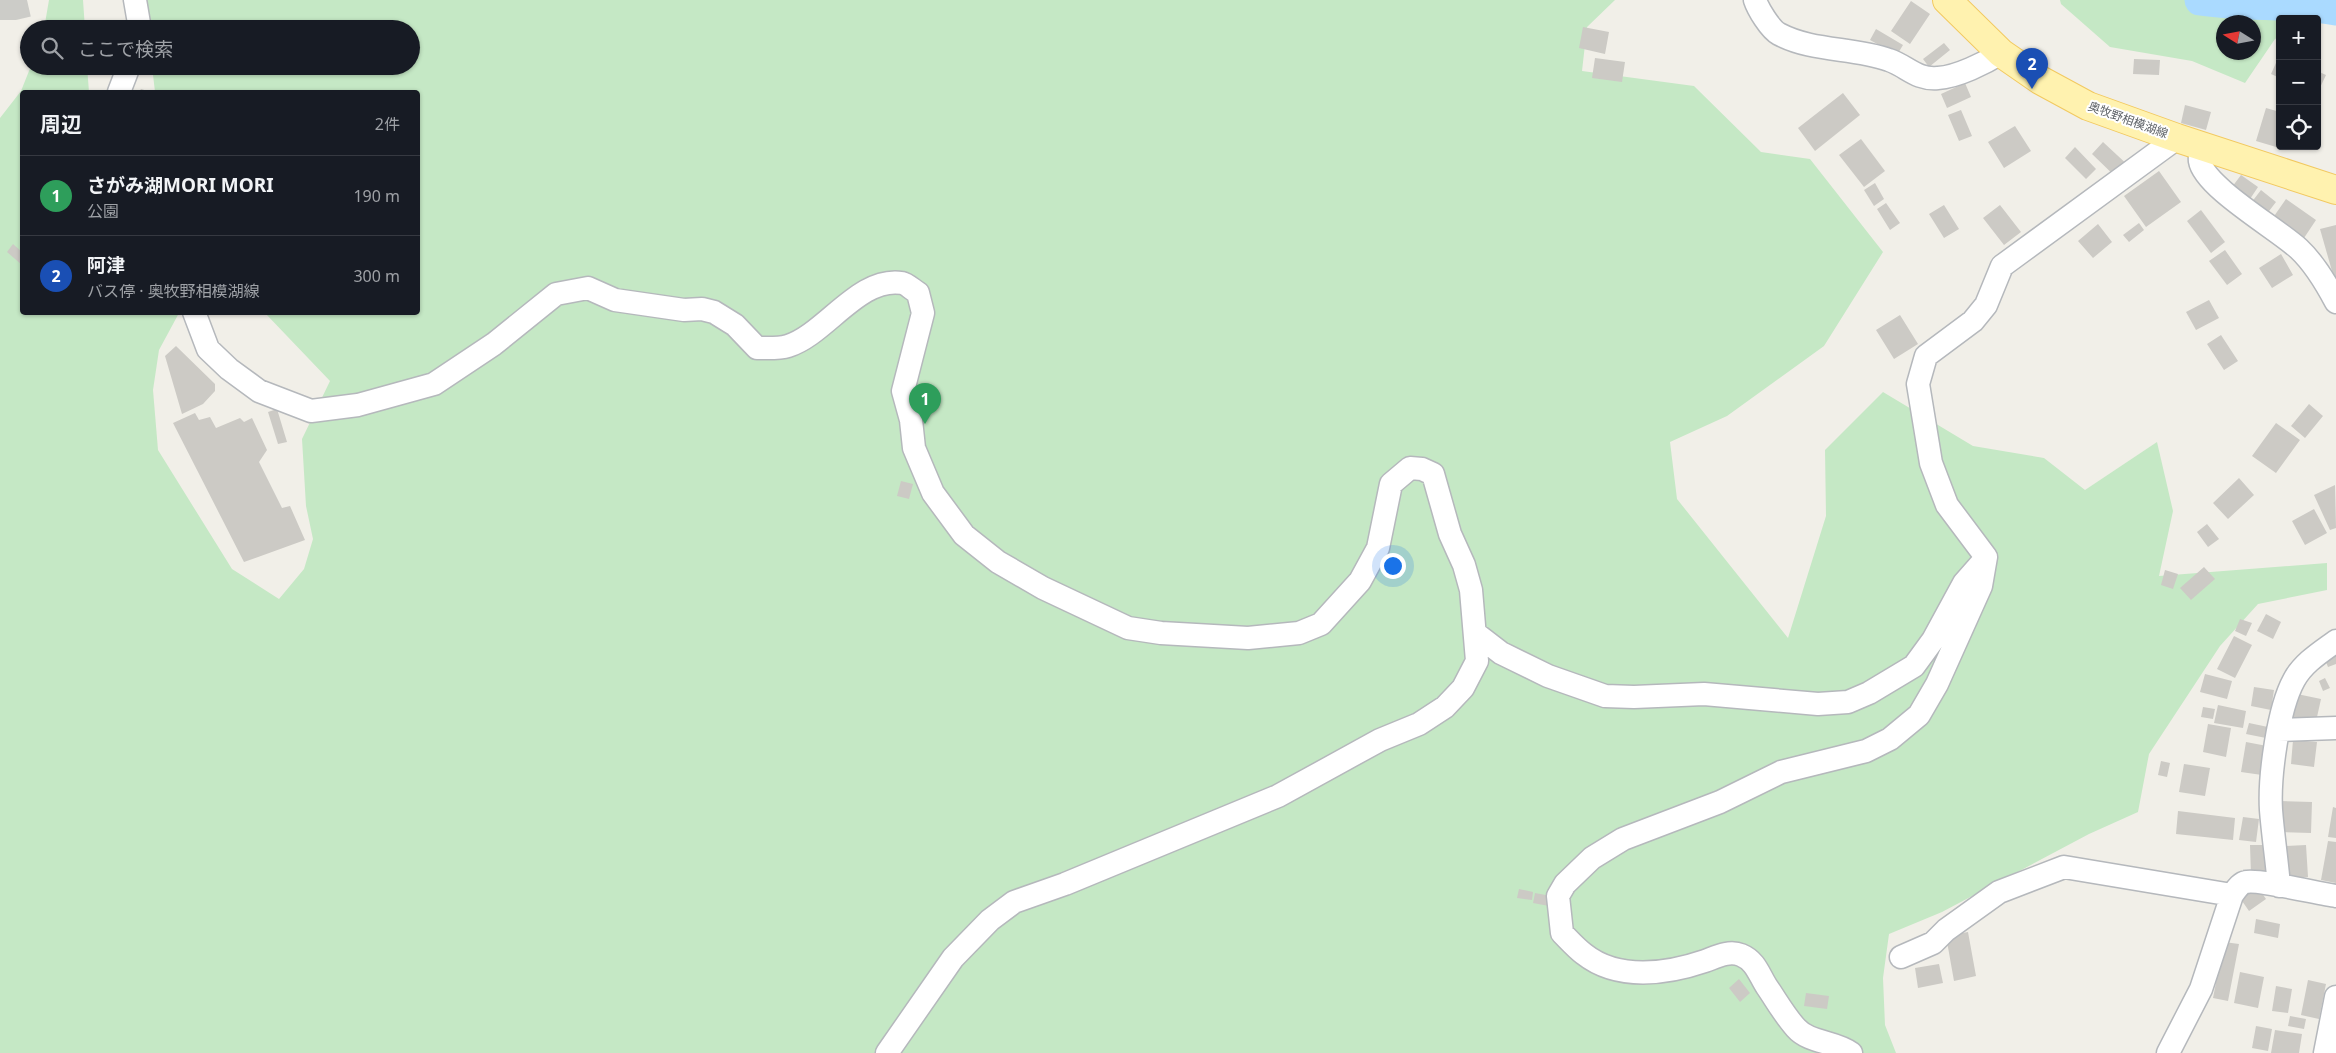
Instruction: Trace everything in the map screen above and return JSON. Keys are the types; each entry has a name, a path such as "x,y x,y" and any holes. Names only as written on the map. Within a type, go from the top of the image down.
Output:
{"main road":[{"name":"奥牧野相模湖線","path":"1947,0 2001,53 2040,80 2088,106 2336,190"}],"street":[{"path":"135,0 138,20"},
{"path":"1755,0 1776,33 1817,46 1866,53 1891,60 1913,74 1938,78 1980,66 2001,53"},
{"path":"120,90 126,75"},
{"path":"1851,1053 1843,1048 1814,1039 1797,1029 1766,986 1758,968 1742,955 1727,953 1681,969 1645,973 1613,970 1585,956 1562,933 1558,896 1565,884 1592,858 1623,839 1720,802 1781,772 1866,751 1890,739 1919,715 1937,684 1981,586 1986,557 1946,505 1931,463 1918,384 1926,356 1973,321 1986,305 2002,266 2190,142 2204,170 2258,220 2298,248 2315,268 2336,302"},
{"path":"195,315 208,349 229,369 259,390 311,411 358,405 434,384 494,344 556,294 588,288 615,300 684,310 702,309 714,312 735,325 757,348 776,349 790,346 874,286 902,283 918,293 924,313 903,391 911,420 914,448 933,492 964,535 998,562 1044,588 1128,628 1161,633 1248,638 1299,634 1321,624 1360,581 1378,548 1391,484 1410,468 1422,469 1433,474 1450,534 1464,565 1471,590 1477,660 1463,688 1445,707 1419,724 1380,740 1278,796 1065,884 1014,902 990,920 953,958 887,1053"},
{"path":"1475,633 1501,653 1548,676 1605,696 1634,697 1704,694 1818,704 1848,702 1869,693 1914,666 1933,640 1964,583 1986,557"},
{"path":"2279,886 2271,808 2278,730 2282,708 2295,678 2314,656 2336,641"},
{"path":"2278,730 2336,728"},
{"path":"1901,957 1933,943 1946,930 1999,892 2064,867 2232,895"},
{"path":"2168,1053 2202,989 2232,895 2238,887 2247,882 2336,896"},
{"path":"2325,1053 2336,997"}],"green space":[{"path":"49,0 83,0 84,20 46,20"},
{"path":"144,0 1615,0 1587,27 1582,71 1694,86 1761,152 1810,159 1883,252 1824,346 1727,416 1670,442 1677,499 1788,638 1826,516 1825,450 1883,392 1973,446 2044,458 2085,490 2157,442 2173,511 2159,576 2327,563 2327,590 2258,604 2220,646 2149,754 2138,812 2089,834 1942,912 1889,934 1883,978 1885,1025 1896,1053 0,1053 0,118 20,92 20,315 178,315 159,350 153,390 158,450 232,569 279,599 304,569 313,539 306,506 302,439 330,381 267,315 420,315 420,90 155,90 153,75 420,75 420,20 147,20"},
{"path":"2060,0 2309,0 2305,15 2276,15 2276,38 2261,60 2261,15 2216,15 2216,60 2261,60 2245,83 2192,61 2110,47 2061,4"},
{"path":"27,75 88,75 89,90 21,90"}],"building":[{"path":"1911,1 1930,14 1910,44 1891,31"},
{"path":"1583,27 1609,32 1605,54 1579,48"},
{"path":"1876,29 1903,45 1897,55 1870,40"},
{"path":"1944,43 1950,50 1929,67 1923,59"},
{"path":"1595,58 1625,62 1622,82 1592,78"},
{"path":"2134,59 2160,60 2159,75 2133,74"},
{"path":"2276,63 2276,76 2271,74"},
{"path":"2321,73 2326,75 2321,86"},
{"path":"1965,83 1971,97 1947,108 1941,94"},
{"path":"1843,93 1860,115 1815,151 1798,128"},
{"path":"2185,105 2211,112 2206,130 2181,123"},
{"path":"2266,108 2276,111 2276,147 2256,141"},
{"path":"1961,110 1972,136 1959,141 1948,115"},
{"path":"2015,126 2031,151 2004,168 1988,142"},
{"path":"1861,139 1885,171 1864,187 1839,155"},
{"path":"2103,142 2131,168 2120,181 2092,154"},
{"path":"2075,147 2096,169 2086,179 2065,158"},
{"path":"2159,171 2181,202 2146,227 2124,196"},
{"path":"2241,175 2258,187 2250,199 2232,187"},
{"path":"1875,183 1884,199 1874,206 1864,190"},
{"path":"2261,190 2276,202 2266,215 2251,203"},
{"path":"2286,199 2316,220 2300,244 2270,222"},
{"path":"1886,203 1900,223 1890,230 1877,209"},
{"path":"1944,205 1959,229 1944,238 1929,214"},
{"path":"2000,205 2021,232 2004,245 1983,218"},
{"path":"2201,210 2225,242 2211,253 2187,221"},
{"path":"2139,223 2144,230 2129,242 2123,235"},
{"path":"2098,224 2112,242 2093,258 2078,241"},
{"path":"2336,225 2336,277 2334,278 2320,229"},
{"path":"13,244 20,250 20,263 7,252"},
{"path":"2225,250 2242,274 2227,285 2209,261"},
{"path":"2281,254 2293,275 2272,288 2259,268"},
{"path":"2209,300 2219,318 2196,330 2186,312"},
{"path":"1900,315 1918,344 1894,359 1876,330"},
{"path":"2221,335 2238,361 2224,370 2207,344"},
{"path":"176,346 215,384 215,391 203,404 182,414 165,356"},
{"path":"2309,404 2323,416 2305,438 2291,426"},
{"path":"277,409 287,442 278,444 268,412"},
{"path":"195,413 199,420 210,417 216,428 240,418 244,422 252,418 267,450 259,462 282,508 290,506 305,540 244,562 173,423"},
{"path":"2276,423 2300,440 2276,473 2252,456"},
{"path":"2239,478 2254,495 2228,519 2213,503"},
{"path":"901,481 913,484 909,499 897,496"},
{"path":"2335,485 2336,528 2330,530 2314,495"},
{"path":"2314,509 2327,533 2305,545 2292,521"},
{"path":"2207,524 2219,539 2208,547 2197,532"},
{"path":"2204,567 2215,579 2191,600 2180,588"},
{"path":"2165,570 2178,574 2173,589 2161,585"},
{"path":"2266,614 2281,622 2273,639 2257,631"},
{"path":"2240,619 2252,623 2246,636 2235,631"},
{"path":"2234,636 2252,645 2235,678 2217,669"},
{"path":"2336,649 2336,664 2328,667 2323,654"},
{"path":"2205,674 2232,681 2227,699 2200,692"},
{"path":"2325,678 2330,688 2323,691 2319,681"},
{"path":"2254,687 2274,690 2271,710 2251,706"},
{"path":"2297,694 2321,699 2315,726 2292,721"},
{"path":"2218,705 2246,711 2243,728 2214,723"},
{"path":"2203,707 2215,709 2213,719 2201,717"},
{"path":"2249,723 2268,727 2266,738 2246,734"},
{"path":"2208,724 2231,728 2226,757 2203,752"},
{"path":"2293,740 2317,742 2314,767 2291,764"},
{"path":"2246,742 2267,746 2262,775 2241,772"},
{"path":"2161,761 2170,763 2167,777 2158,775"},
{"path":"2184,764 2210,768 2205,796 2179,792"},
{"path":"2280,801 2312,802 2311,833 2280,832"},
{"path":"2333,807 2336,808 2336,838 2328,837"},
{"path":"2178,811 2235,818 2233,840 2176,834"},
{"path":"2243,817 2259,819 2256,842 2239,840"},
{"path":"2328,841 2336,842 2336,883 2321,880"},
{"path":"2250,845 2268,845 2269,875 2251,875"},
{"path":"2306,845 2308,877 2288,878 2286,846"},
{"path":"2257,886 2266,899 2249,911 2240,898"},
{"path":"1519,889 1533,892 1532,900 1517,898"},
{"path":"1535,893 1551,896 1549,906 1533,903"},
{"path":"2256,919 2280,924 2278,938 2254,933"},
{"path":"1968,932 1976,976 1954,981 1946,936"},
{"path":"2224,942 2239,944 2228,1001 2213,998"},
{"path":"1939,964 1943,983 1918,988 1915,968"},
{"path":"2240,972 2264,977 2258,1008 2234,1003"},
{"path":"1739,979 1750,993 1740,1002 1729,988"},
{"path":"2308,980 2326,984 2319,1019 2301,1015"},
{"path":"2276,986 2292,989 2288,1013 2272,1011"},
{"path":"1806,993 1829,996 1827,1009 1804,1006"},
{"path":"2290,1016 2306,1019 2304,1029 2288,1026"},
{"path":"2256,1026 2272,1029 2268,1051 2252,1048"},
{"path":"2275,1030 2302,1034 2299,1053 2271,1053"}],"waterway":[{"path":"2200,0 2336,10"}],"tunnel":[{"path":"0,6 14,6 40,0"}],"place":[{"name":"阿津","path":"2032,89"},
{"name":"さがみ湖MORI MORI","path":"925,424"}]}
